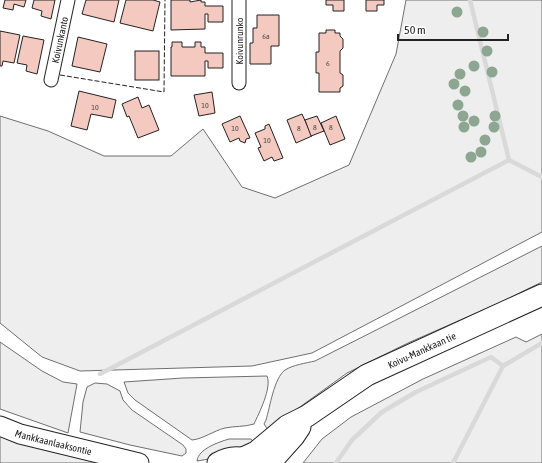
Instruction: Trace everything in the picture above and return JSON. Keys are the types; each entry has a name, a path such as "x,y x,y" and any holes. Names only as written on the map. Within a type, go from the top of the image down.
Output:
{"main road":[{"name":"Koivu-Mankkaan tie","path":"248,461 256,452 287,426 307,416 342,390 367,375 542,295"},
{"name":"Koivu-Mankkaan tie","path":"270,463 294,436 307,416"},
{"name":"Mankkaanlaaksontie","path":"0,426 20,434 135,463"},
{"path":"218,463 232,458 248,461"}],"street":[{"name":"Koivunkanto","path":"51,80 68,0"},
{"name":"Koivunrunko","path":"239,0 239,83"}],"shaded area":[{"path":"406,0 542,0 542,232 312,353 252,366 80,371 42,357 0,323 0,116 48,131 104,156 171,156 203,129 242,187 275,198 349,165 396,54"},
{"path":"542,246 542,282 499,303 408,343 347,373 268,430 264,424 278,379 288,368 315,361"},
{"path":"542,334 542,463 303,463 322,439 351,417 423,379 516,337 526,342"},
{"path":"0,342 42,371 63,382 77,384 68,433 0,409"},
{"path":"267,376 268,387 262,407 254,424 225,428 192,440 135,400 128,393 124,382 183,378"},
{"path":"95,383 107,384 120,391 123,400 132,410 183,445 186,449 186,453 182,456 130,445 80,432 83,402 87,387"},
{"path":"0,435 109,463 0,463"},
{"path":"229,439 251,439 254,443 209,459 197,461 198,457 205,450 215,444"}],"building":[{"path":"5,0 26,0 24,7 14,4 13,10 3,8"},
{"path":"34,0 55,0 51,19 41,16 42,11 32,8"},
{"path":"86,0 119,0 114,22 82,14"},
{"path":"126,0 153,0 160,2 153,31 120,23"},
{"path":"171,0 190,0 190,2 201,0 201,2 205,2 205,6 223,6 223,22 208,22 208,14 205,14 205,29 171,30"},
{"path":"326,0 344,0 344,11 333,11 333,5 326,5"},
{"path":"366,0 384,0 384,5 377,5 377,11 366,11"},
{"path":"257,15 279,15 279,46 271,46 271,64 250,64 250,43 253,43 253,28 257,28"},
{"path":"326,30 335,30 335,33 340,33 340,36 343,39 343,48 340,51 340,73 343,75 343,86 340,88 340,92 319,92 319,73 316,73 316,52 319,52 319,33 326,33"},
{"path":"0,31 20,35 14,63 3,61 2,66 0,66"},
{"path":"23,36 44,40 37,74 26,71 27,65 17,63"},
{"path":"78,37 107,44 100,72 72,66"},
{"path":"172,42 182,42 182,47 195,47 195,42 201,42 201,47 205,47 205,53 223,53 223,68 208,68 208,61 205,61 205,76 171,76"},
{"path":"135,51 159,51 159,80 135,80"},
{"path":"79,91 116,100 112,118 91,114 87,130 71,126"},
{"path":"212,92 215,113 199,116 194,95"},
{"path":"138,97 142,108 149,105 159,130 138,138 129,116 127,117 122,104"},
{"path":"302,114 312,136 296,143 287,120"},
{"path":"240,116 250,138 246,139 245,143 240,141 239,138 230,142 222,124"},
{"path":"317,116 324,131 311,136 305,120"},
{"path":"336,116 345,139 330,145 321,123"},
{"path":"269,124 283,158 274,161 272,157 264,161 258,148 261,147 255,133 265,129 265,126"}],"waterway":[{"path":"470,0 509,160 542,177"},
{"path":"100,374 509,160"},
{"path":"453,463 503,366 542,343"},
{"path":"336,463 352,440 382,412 416,392 491,357 503,366"}],"fence":[{"path":"60,75 164,92 165,0"}]}
